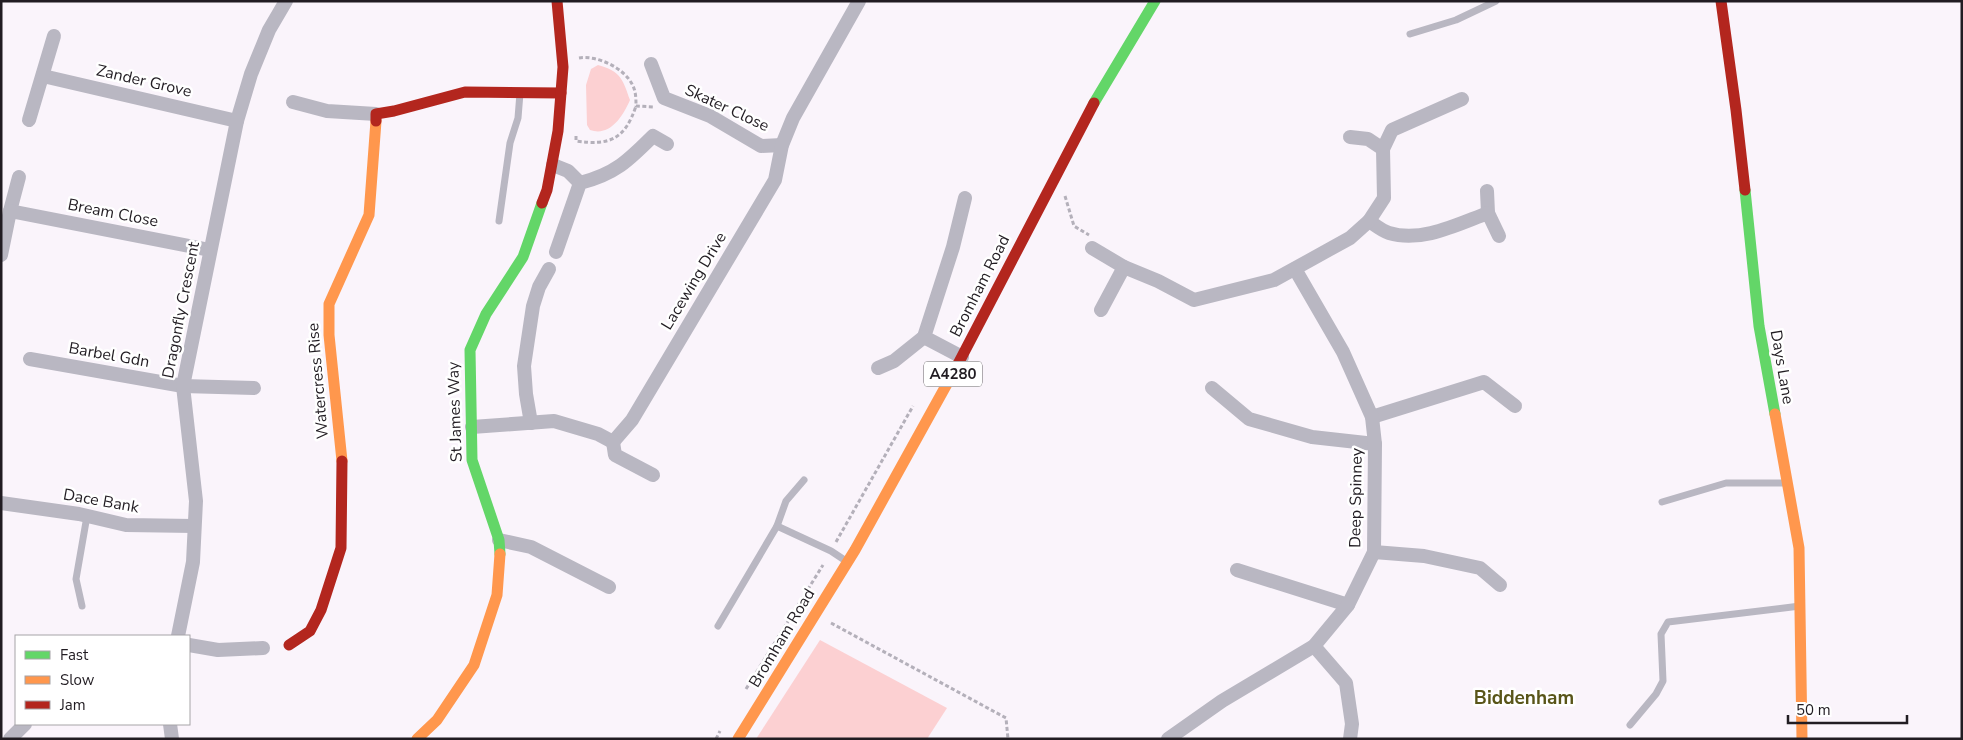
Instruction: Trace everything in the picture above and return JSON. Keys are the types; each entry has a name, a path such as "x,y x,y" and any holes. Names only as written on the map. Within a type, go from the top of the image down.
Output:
{"street":[{"name":"Dragonfly Crescent","path":"178,635 193,562 196,501 183,386 237,121 250,74 268,30 286,1"},
{"name":"St James Way","path":"417,739 437,720 474,665 496,595 500,560 499,540 472,460 470,350 486,314 523,257 548,190 558,131 563,68 557,1"},
{"name":"Lacewing Drive","path":"614,442 632,420 774,180 782,145 793,118 859,1"},
{"name":"Bromham Road","path":"738,739 847,562 919,437 1049,187 1116,64 1155,1"},
{"name":"Days Lane","path":"1721,1 1736,110 1759,326 1798,548 1802,739"},
{"path":"29,120 54,36"},
{"name":"Skater Close","path":"650,64 664,98 710,116 760,146 782,145"},
{"name":"Zander Grove","path":"43,76 237,121"},
{"path":"293,102 326,111 376,114 465,92 561,93"},
{"path":"1092,248 1124,266 1194,300 1274,280 1350,238 1369,221 1384,198 1383,149 1392,130 1462,99"},
{"name":"Watercress Rise","path":"289,645 310,631 320,610 341,548 343,466 328,335 329,304 369,215 376,114"},
{"path":"580,183 600,178 619,168 653,136 667,144"},
{"path":"1350,137 1368,139 1383,149"},
{"path":"552,165 568,171 580,183"},
{"path":"1,254 19,177"},
{"path":"556,252 580,183"},
{"path":"1486,191 1488,213 1499,236"},
{"path":"878,368 894,361 924,337 953,247 965,198"},
{"name":"Bream Close","path":"10,211 210,250"},
{"path":"1369,221 1388,233 1411,236 1435,232 1488,213"},
{"path":"1101,310 1124,266"},
{"path":"531,423 524,366 533,306 539,286 549,269"},
{"name":"Deep Spinney","path":"1168,739 1222,701 1314,646 1348,605 1374,552 1375,444 1372,417 1343,352 1295,269"},
{"path":"924,337 962,356"},
{"name":"Barbel Gdn","path":"30,359 183,386 254,388"},
{"path":"1372,417 1484,382 1515,406"},
{"path":"1212,388 1249,419 1312,437 1375,444"},
{"path":"472,427 554,421 598,434 614,442 615,455 653,475"},
{"name":"Dace Bank","path":"1,503 87,516 126,525 194,526"},
{"path":"499,540 532,547 609,587"},
{"path":"1374,552 1424,556 1480,568 1500,585"},
{"path":"1237,570 1348,605"},
{"path":"190,645 218,650 263,648"},
{"path":"1314,646 1346,683 1352,724 1350,739"},
{"path":"10,739 24,725"},
{"path":"170,725 172,739"}],"lane":[{"path":"1410,34 1456,20 1496,1"},
{"path":"499,221 510,142 518,118 520,93"},
{"path":"718,626 777,526 786,501 804,480"},
{"path":"1662,502 1726,483 1787,483"},
{"path":"82,606 76,579 87,516"},
{"path":"777,526 831,552 847,562"},
{"path":"1630,725 1656,694 1663,681 1661,634 1668,622 1800,606"}],"path":[{"path":"576,131 576,141 594,144 611,140 624,132 631,122 636,106 634,86 620,69 604,62 580,57 579,66"},
{"path":"636,106 663,108"},
{"path":"1065,196 1074,226 1096,239 1092,248"},
{"path":"746,689 831,552 917,399"},
{"path":"815,615 1006,718 1008,739"},
{"path":"716,739 721,730"}],"shaded area":[{"path":"598,65 612,70 620,77 630,100 615,124 604,131 590,130 587,125 586,85 591,69"},
{"path":"820,640 947,708 927,739 756,739"}],"traffic: fast":[{"path":"1094,103 1155,1"},
{"path":"1745,190 1759,326 1775,414"},
{"path":"500,554 499,540 472,460 470,350 486,314 523,257 542,203"}],"traffic: slow":[{"path":"342,461 329,335 329,304 369,215 376,121"},
{"path":"738,739 855,550 958,364"},
{"path":"1775,414 1799,548 1802,739"},
{"path":"417,739 437,720 474,665 497,595 500,554"}],"traffic: jam":[{"path":"542,203 547,190 558,131 563,67 557,1"},
{"path":"1721,1 1745,190"},
{"path":"376,121 376,114 465,92 561,93"},
{"path":"958,364 1094,103"},
{"path":"289,645 310,631 321,610 341,548 342,461"}],"district":[{"name":"Biddenham","path":"1524,698"}]}
